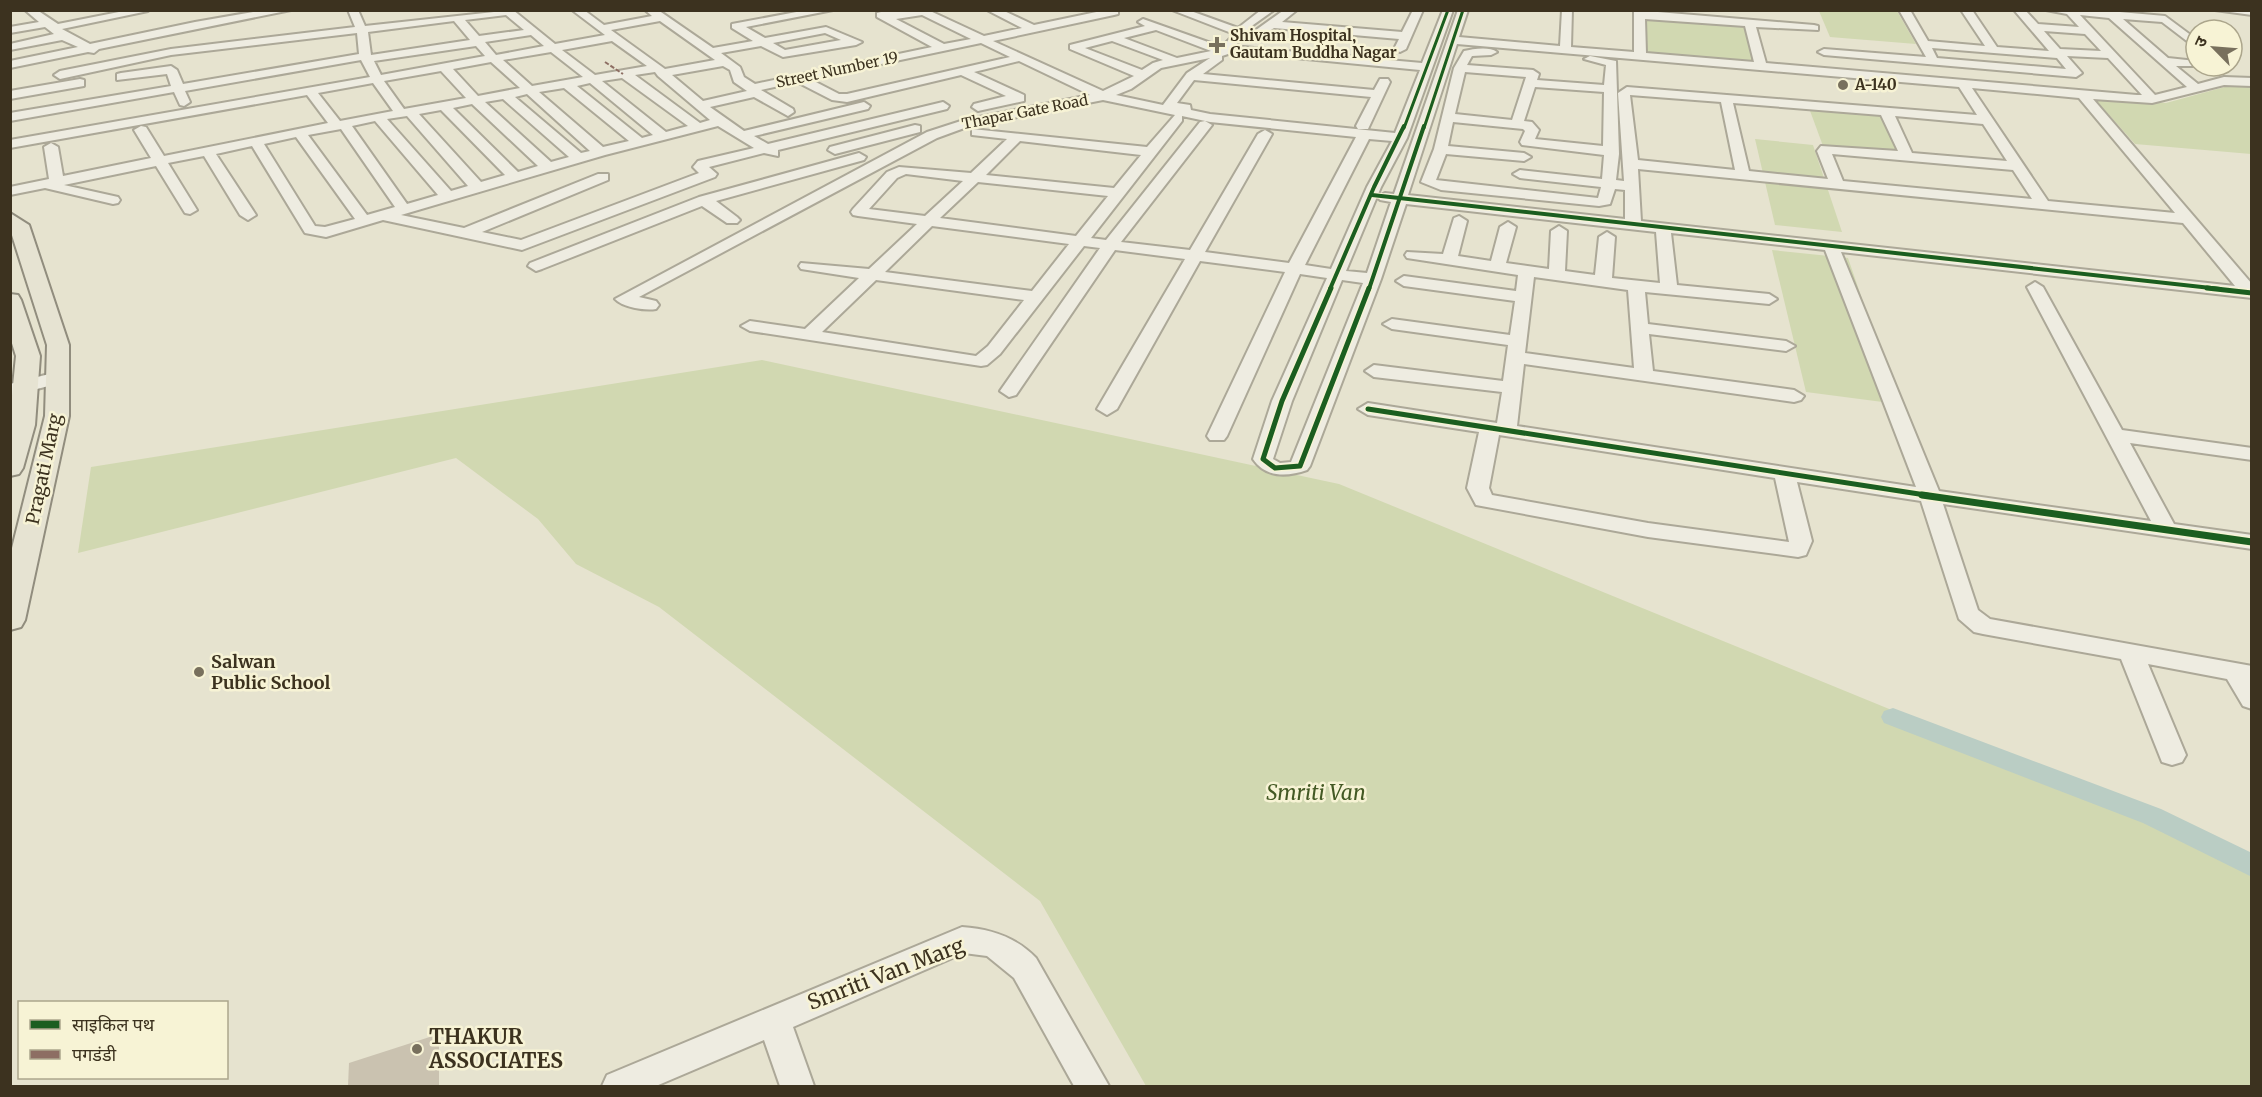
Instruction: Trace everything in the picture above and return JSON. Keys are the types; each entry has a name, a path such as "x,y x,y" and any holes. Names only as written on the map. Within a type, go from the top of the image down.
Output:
{"main road":[{"name":"Pragati Marg","path":"10,219 19,225 58,345 57,416 10,620"},
{"name":"Pragati Marg","path":"10,300 28,356 18,388 22,425 10,468"}],"street":[{"path":"10,65 142,36 286,10"},
{"path":"577,10 660,71 731,128 767,148 815,181 833,189"},
{"path":"650,10 738,71 738,79 788,112"},
{"path":"782,10 728,20 760,42 783,54 863,45"},
{"path":"736,26 799,13 828,10"},
{"path":"872,10 942,48"},
{"path":"992,10 1033,29"},
{"path":"1067,10 1123,34"},
{"path":"1177,10 1241,33"},
{"path":"1240,10 1257,17"},
{"path":"884,17 923,12 1103,96 1127,86 1157,65 1224,52 1257,17 1269,10"},
{"path":"1243,50 1269,24 1292,10"},
{"path":"1217,436 1418,11 1405,10"},
{"path":"1448,10 1446,45 1426,67 1401,135 1373,191 1282,401 1263,459 1266,464 1275,468 1286,470 1300,466 1373,279 1446,45 1463,10"},
{"path":"1565,49 1567,10"},
{"path":"1904,10 1935,61"},
{"path":"1966,10 1994,50"},
{"path":"1640,56 1639,13 1750,23 1935,61 2076,73 2019,10"},
{"path":"2050,10 2165,19 2184,36"},
{"path":"2220,10 2252,12"},
{"path":"75,41 143,11"},
{"path":"60,75 185,49 356,18 506,11 663,136"},
{"path":"2071,12 2152,99"},
{"path":"10,47 48,25 65,13 78,18 48,25 11,33"},
{"path":"457,14 476,41 493,58 600,152"},
{"path":"1121,14 1224,52"},
{"name":"Street Number 19","path":"701,105 798,78 1084,18 1121,14"},
{"path":"2112,15 2143,42 2147,59"},
{"path":"356,18 365,57 379,82 477,187"},
{"path":"603,28 661,18"},
{"path":"10,22 48,25 155,20"},
{"path":"119,21 142,36"},
{"path":"1750,23 1761,66"},
{"path":"1269,24 1406,36"},
{"path":"48,25 89,48 126,62"},
{"path":"1143,75 1074,47 1156,27"},
{"path":"2034,27 2089,31"},
{"path":"711,52 830,30 890,59"},
{"path":"185,49 189,38 231,32"},
{"path":"10,117 107,95 179,87 531,32"},
{"path":"1817,36 1831,72"},
{"path":"10,144 45,143 141,130 312,94 447,70 493,58 615,37"},
{"path":"1111,37 1176,61"},
{"path":"2143,42 2184,45"},
{"path":"1925,44 1994,50 2053,50 2112,54 2147,59 2170,66 2252,82"},
{"path":"1446,45 1565,49 2152,99 2235,79"},
{"path":"1401,135 1362,132 1169,105 1191,76 1220,57 1243,50 1426,67"},
{"path":"1477,51 1603,60 1612,63 1609,184 1605,201 1432,185 1428,182 1441,149 1460,68 1468,53 1477,51"},
{"path":"2147,59 2184,56"},
{"path":"798,78 841,98 1018,58"},
{"path":"605,62 624,74 695,134"},
{"path":"10,191 378,117 624,74 724,62"},
{"path":"2170,66 2184,65"},
{"path":"2170,66 2196,89"},
{"path":"1460,68 1533,74 1517,123"},
{"path":"10,95 166,70 172,71 187,111"},
{"path":"447,70 475,100 548,167"},
{"path":"962,71 1044,110"},
{"path":"1191,76 1379,94"},
{"path":"1531,83 1610,89"},
{"path":"1962,83 2043,204"},
{"path":"567,84 639,142"},
{"path":"256,142 310,230 326,232 380,214 663,136 731,128 919,93 902,85"},
{"path":"1632,219 1631,164 1624,93 1635,90 1987,120"},
{"path":"10,155 112,125 187,111 312,94"},
{"path":"312,94 341,125 403,208"},
{"path":"2082,94 2248,288"},
{"path":"107,95 112,125"},
{"path":"506,95 579,158"},
{"name":"Thapar Gate Road","path":"650,305 623,299 948,128 986,118 1044,110 1103,96 1210,118 1401,135"},
{"path":"380,214 515,245 528,243 710,174 700,167 703,164 767,148 1017,97"},
{"path":"927,98 953,109"},
{"path":"1726,98 1743,174"},
{"path":"444,106 515,177"},
{"path":"750,326 972,362 981,361 994,350 1037,297 1177,118 1080,108"},
{"path":"1886,112 1907,156"},
{"path":"34,113 57,181"},
{"path":"378,117 447,196"},
{"path":"1448,118 1517,123 1532,127 1516,194"},
{"path":"1009,391 1111,244 1205,125"},
{"path":"743,174 915,129"},
{"path":"141,130 190,210"},
{"path":"977,132 1151,152"},
{"path":"300,133 363,220"},
{"path":"1107,409 1265,134"},
{"path":"809,335 1018,136"},
{"path":"1527,142 1599,148 1610,153"},
{"path":"1441,149 1524,157"},
{"path":"1837,183 1824,151 1826,149 2017,166"},
{"path":"208,151 248,215"},
{"path":"536,266 704,200 859,157"},
{"path":"1631,164 2187,219"},
{"path":"1118,193 911,170 897,172 858,212 1373,279"},
{"path":"1520,174 1631,186"},
{"path":"466,233 603,177"},
{"path":"691,220 815,181"},
{"path":"42,184 113,200"},
{"path":"1373,191 2248,288"},
{"path":"704,200 732,220"},
{"path":"1632,219 1663,226 1831,246 2248,288"},
{"path":"1449,260 1459,221"},
{"path":"1663,226 1669,288"},
{"path":"1497,267 1509,227"},
{"path":"1557,275 1559,231"},
{"path":"1603,281 1607,237"},
{"path":"1831,246 1930,496 1967,614 1973,621 1999,629 2244,674 2252,700"},
{"path":"1413,255 1636,286 1769,299"},
{"path":"807,266 1037,297"},
{"path":"1527,271 1512,388 1478,488 1479,495 1484,500 1648,530 1798,550 1801,541 1784,473"},
{"path":"1404,281 1523,297"},
{"path":"1636,286 1644,375"},
{"path":"2035,287 2166,529"},
{"path":"1392,324 1644,375 1794,396"},
{"path":"1641,328 1786,346"},
{"path":"1374,371 1512,388"},
{"path":"18,388 57,378"},
{"path":"1368,409 1930,496 2252,542"},
{"path":"2115,435 2252,454"},
{"path":"2131,653 2172,755"},
{"name":"Smriti Van Marg","path":"618,1086 962,940 983,941 1002,948 1025,968 1092,1086"},
{"path":"774,1019 797,1086"}],"green space":[{"path":"1819,11 1897,11 1916,44 1830,37"},
{"path":"1646,16 1744,24 1753,63 1646,54"},
{"path":"2232,85 2251,87 2251,154 2135,144 2093,97 2166,103"},
{"path":"1809,108 1881,114 1899,153 1823,146"},
{"path":"1755,139 1813,145 1842,232 1775,225"},
{"path":"1772,250 1848,258 1898,404 1806,392"},
{"name":"Smriti Van","path":"762,360 1339,484 2251,857 2251,1086 1146,1086 1040,901 659,607 576,564 538,519 456,458 78,553 91,467"}],"building":[{"name":"THAKUR ASSOCIATES","path":"439,1034 439,1086 348,1086 349,1063"}],"waterway":[{"path":"1893,717 2152,816 2252,866"}],"marked path":[{"path":"605,62 623,74"}],"cycle path":[{"path":"1448,10 1400,138 1374,187 1282,401 1263,459 1275,468 1290,469 1300,466 1373,279 1463,10"},
{"path":"1372,195 2252,293"},
{"path":"1368,409 1930,496 2252,542"}],"place":[{"name":"Shivam Hospital, Gautam Buddha Nagar","path":"1217,45"},
{"name":"A-140","path":"1843,85"},
{"name":"Salwan Public School","path":"199,672"},
{"name":"THAKUR ASSOCIATES","path":"417,1049"}]}
